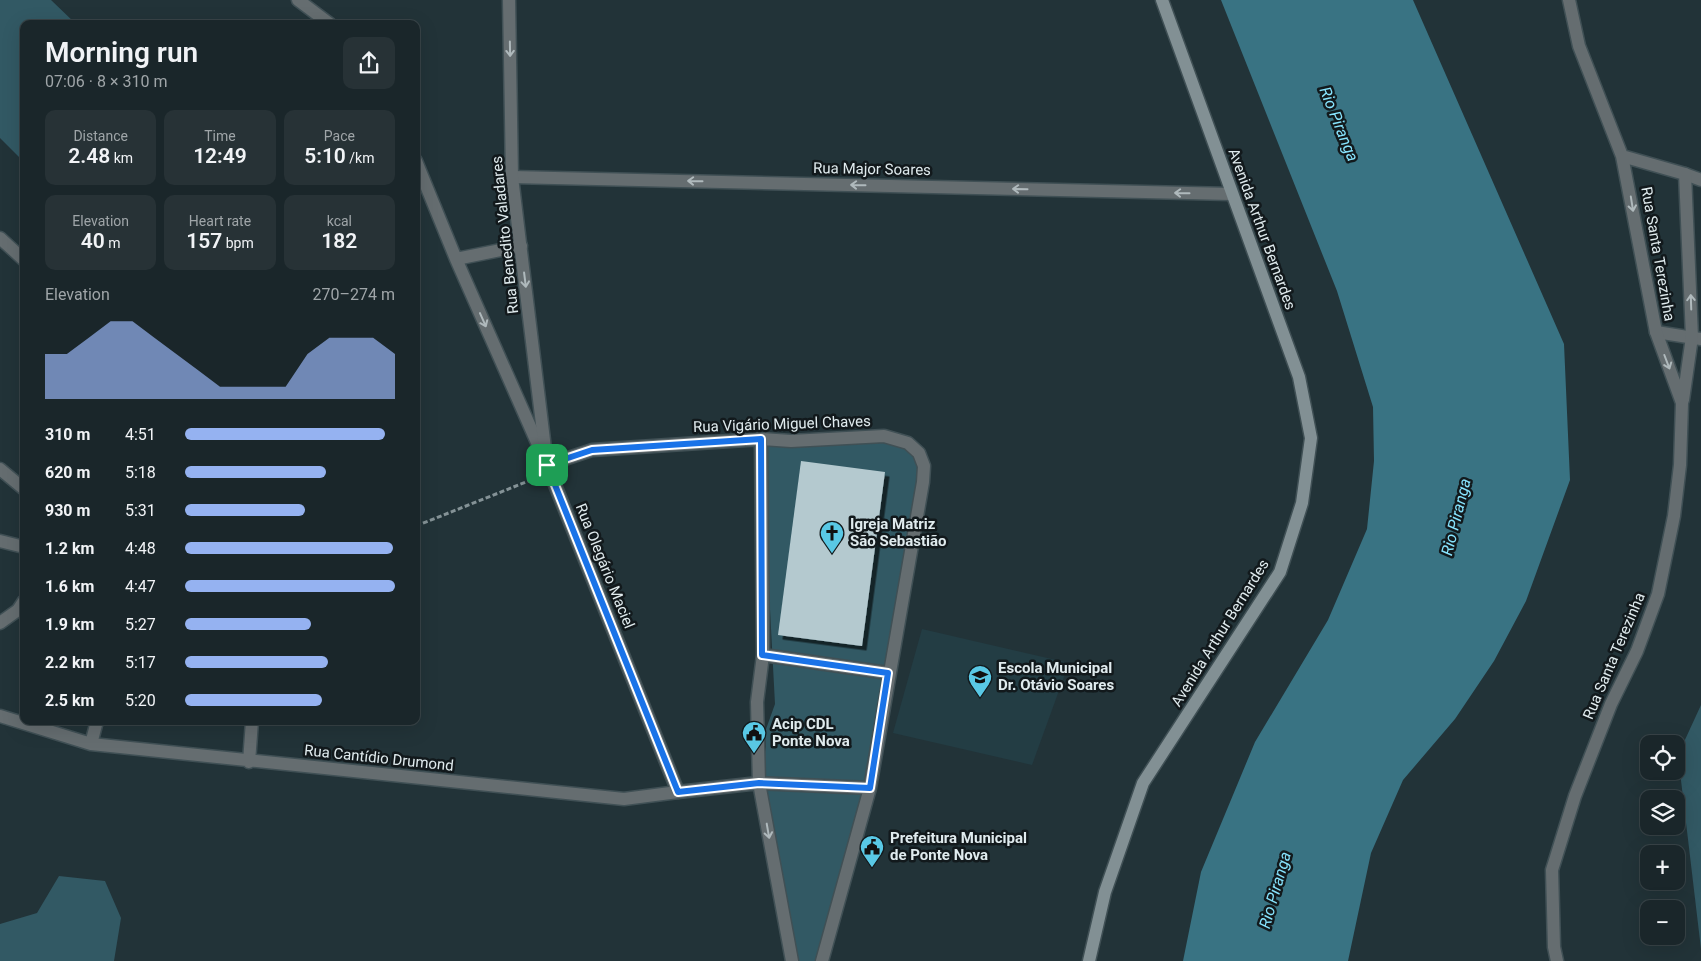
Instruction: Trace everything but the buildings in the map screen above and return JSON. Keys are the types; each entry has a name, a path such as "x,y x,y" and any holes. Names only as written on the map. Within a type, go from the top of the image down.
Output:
{"main road":[{"name":"Avenida Arthur Bernardes","path":"1089,961 1105,892 1143,783 1280,572 1302,503 1311,438 1299,377 1162,0"}],"street":[{"path":"298,0 325,20"},
{"name":"Rua Benedito Valadares","path":"509,0 512,177 549,468"},
{"name":"Rua Santa Terezinha","path":"1556,961 1552,870 1574,796 1611,704 1637,651 1658,594 1674,516 1680,465 1682,403 1656,332 1622,156 1579,46 1569,0"},
{"path":"1622,156 1701,180"},
{"name":"Rua Olegário Maciel","path":"420,171 456,259 549,468 678,792"},
{"path":"1682,403 1696,338 1686,174"},
{"name":"Rua Major Soares","path":"512,177 1231,194"},
{"path":"0,238 20,256"},
{"path":"456,259 521,246"},
{"path":"1656,332 1696,338"},
{"name":"Rua Vigário Miguel Chaves","path":"549,468 592,450 761,439 791,441 884,436 908,443 919,454 924,466 921,488 888,673 870,788 822,961"},
{"path":"761,439 762,655 757,702 759,783 792,961"},
{"path":"0,469 20,485"},
{"path":"0,541 20,546"},
{"path":"0,623 20,607"},
{"path":"762,655 888,673"},
{"name":"Rua Cantídio Drumond","path":"0,716 20,722"},
{"name":"Rua Cantídio Drumond","path":"29,725 91,744 249,762 624,799 759,783 870,788"},
{"path":"91,744 96,725"},
{"path":"249,762 252,725"}],"path":[{"path":"420,524 549,468"}],"shaded area":[{"path":"0,0 51,0 72,20 20,20 20,158 0,138"},
{"path":"761,439 902,440 924,474 870,788 822,961 794,961 759,783 766,747 765,732 775,704"},
{"name":"Escola Municipal Dr. Otávio Soares","path":"922,629 1069,663 1032,765 893,733"},
{"path":"1701,705 1701,949 1685,814 1685,790 1682,790 1681,780 1685,780 1685,740"},
{"path":"59,876 105,881 121,918 114,961 0,961 0,924 37,913"}],"water":[{"name":"Rio Piranga","path":"1221,0 1413,0 1564,344 1570,480 1526,601 1494,661 1455,719 1403,780 1371,853 1348,961 1183,961 1201,872 1255,742 1328,620 1367,529 1374,461 1373,407 1337,291"}],"place":[{"name":"Igreja Matriz São Sebastião","path":"832,554"},
{"name":"Escola Municipal Dr. Otávio Soares","path":"980,698"},
{"name":"Acip CDL Ponte Nova","path":"754,754"},
{"name":"Prefeitura Municipal de Ponte Nova","path":"872,868"}],"route":[{"path":"761,439 762,655 888,673 870,788 759,783 678,792 547,465 592,450 761,439"}]}
